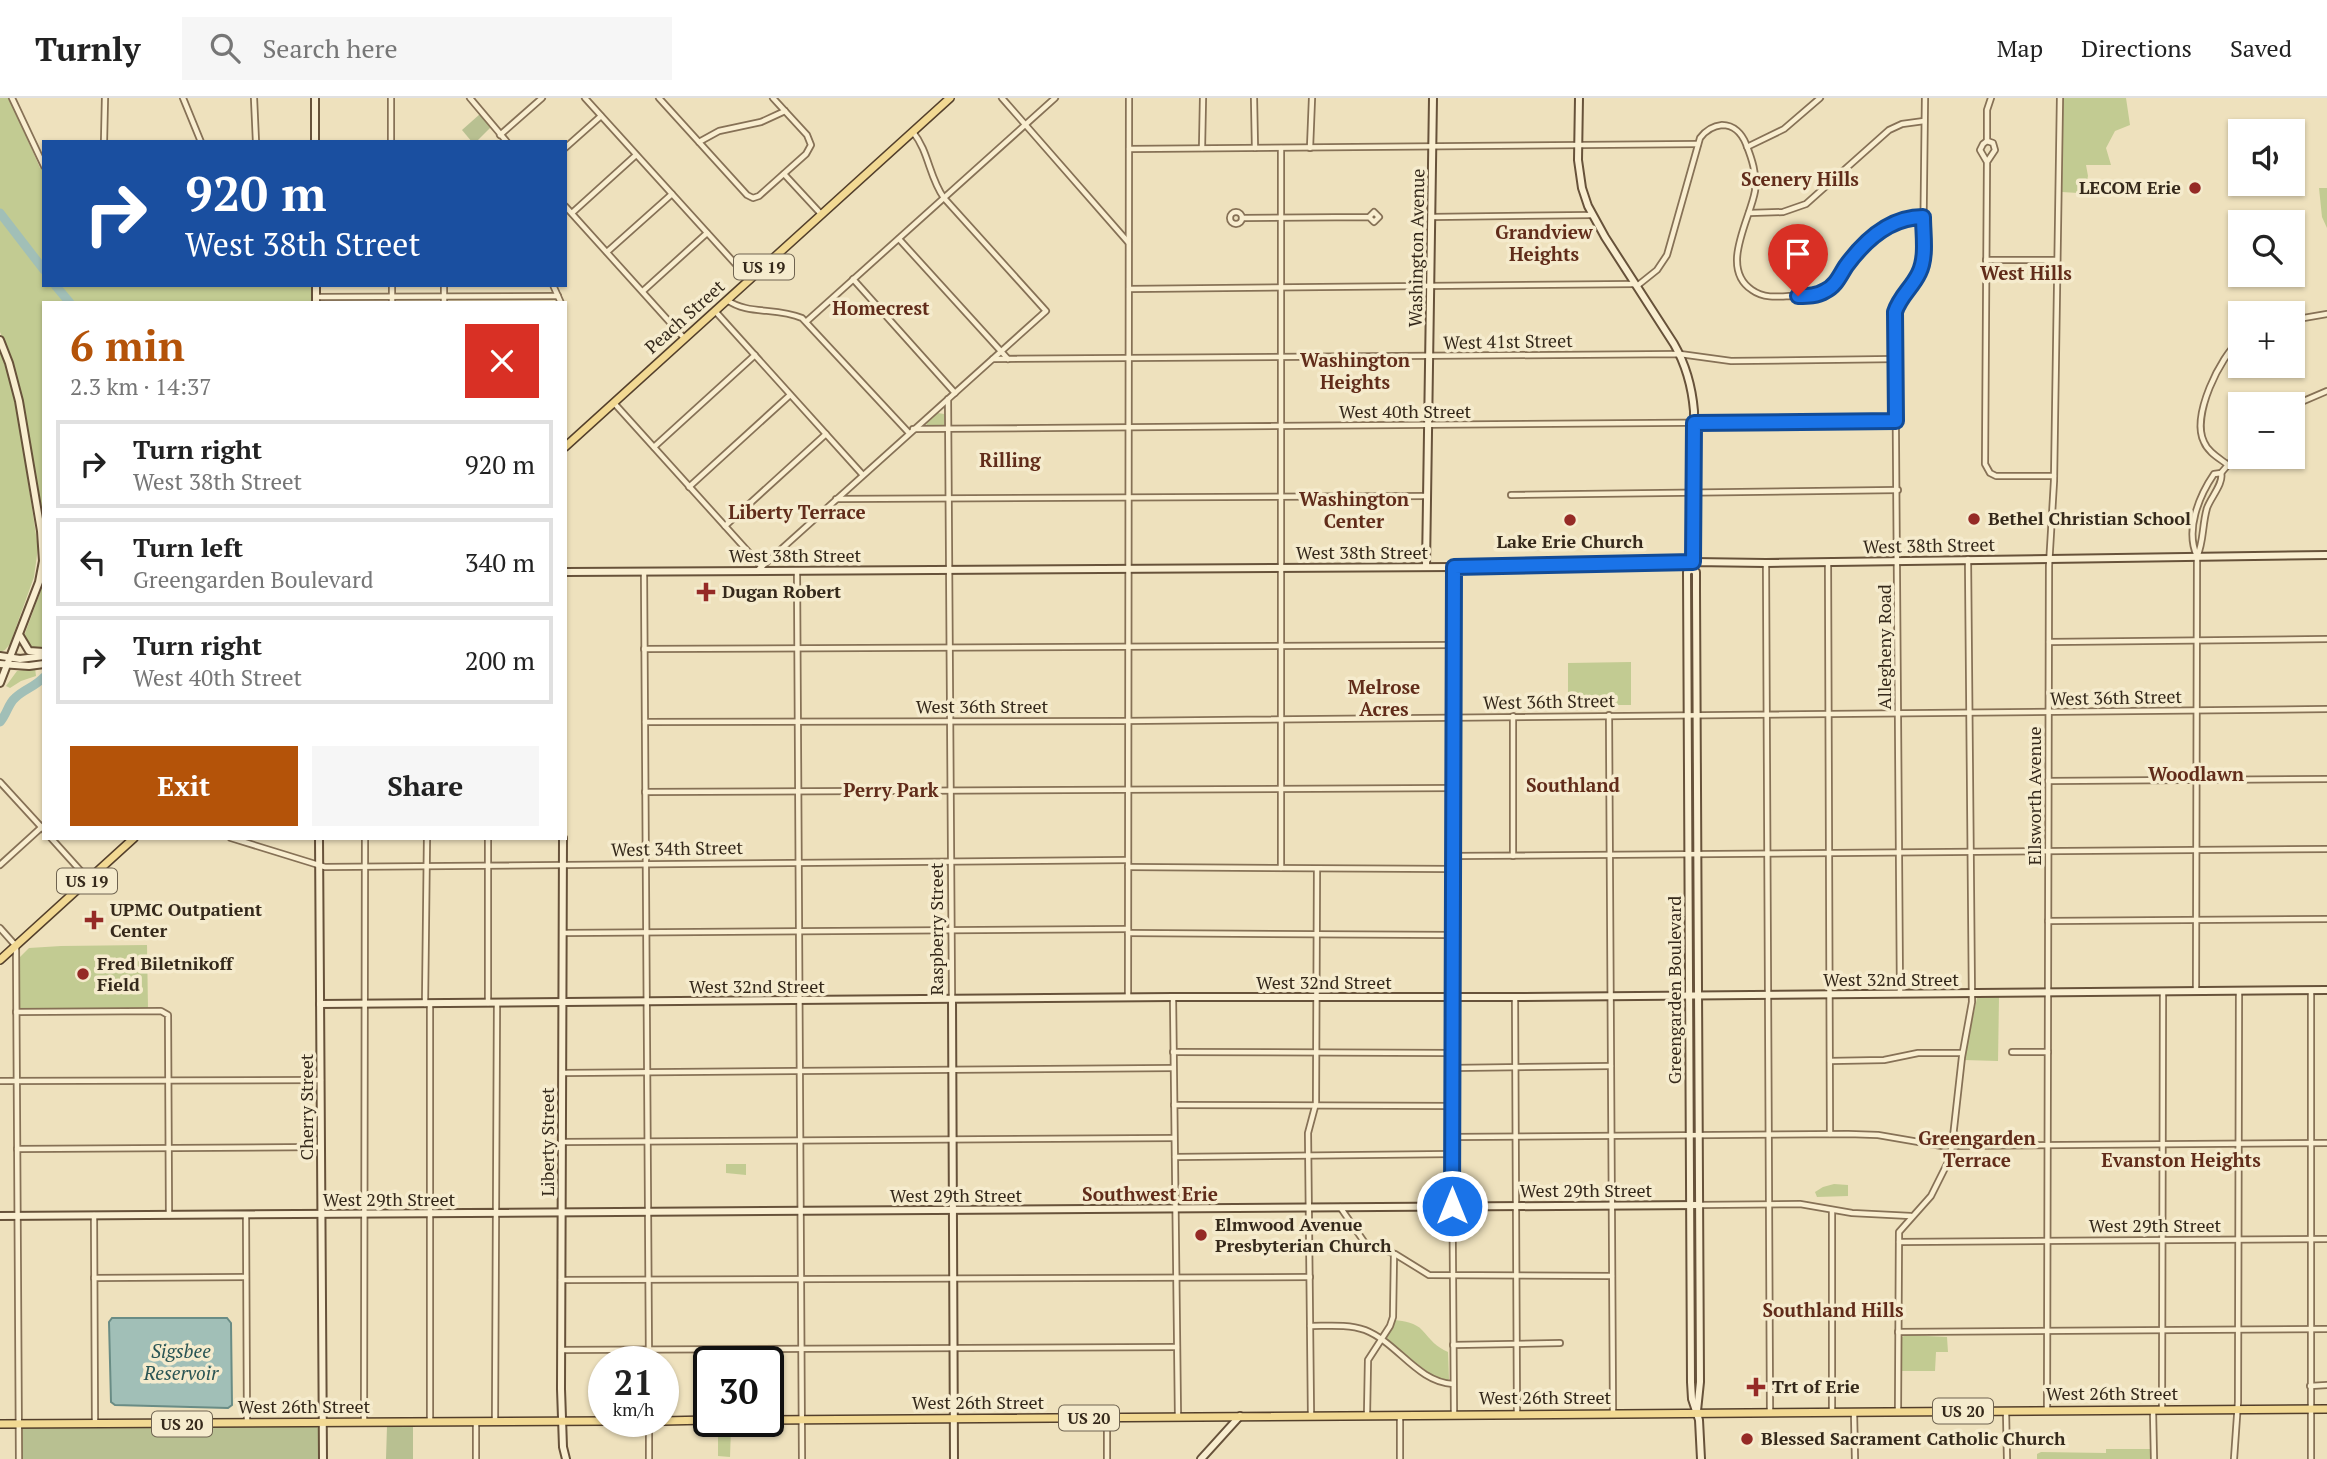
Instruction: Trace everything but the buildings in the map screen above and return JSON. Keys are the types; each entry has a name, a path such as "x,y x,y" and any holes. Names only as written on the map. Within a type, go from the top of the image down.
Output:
{"main road":[{"name":"Peach Street","path":"567,444 950,98"},
{"name":"US 19","path":"0,960 132,840"},
{"name":"West 26th Street","path":"784,1420 2325,1408"},
{"name":"West 26th Street","path":"0,1424 588,1421"}],"street":[{"path":"12,98 41,156"},
{"path":"104,140 105,98"},
{"path":"183,98 200,140"},
{"path":"254,98 256,140"},
{"path":"315,98 315,140"},
{"path":"391,98 391,140"},
{"path":"470,98 505,140"},
{"path":"500,135 542,98"},
{"path":"585,98 750,280"},
{"path":"659,98 747,195 753,198 759,196 806,154 811,145 807,135 773,98"},
{"path":"1002,98 1129,243"},
{"path":"807,321 1055,98"},
{"path":"1128,997 1129,98"},
{"path":"1202,148 1203,98"},
{"path":"1254,98 1255,148"},
{"path":"1310,148 1312,98"},
{"name":"Washington Avenue","path":"1426,567 1433,98"},
{"name":"Greengarden Boulevard","path":"1579,98 1577,146 1582,188 1592,215 1680,354 1691,387 1694,423 1692,565 1696,572 1697,855 1690,1135 1692,1399 1697,1413"},
{"path":"1747,147 1780,132 1820,98"},
{"name":"Allegheny Road","path":"1900,994 1899,560 1895,312 1902,296 1919,275 1922,265 1924,98"},
{"path":"1991,98 1987,110 1987,141 1980,150 1987,162 1985,464 1990,473 1996,476 2054,476"},
{"name":"Ellsworth Avenue","path":"2047,1410 2049,559 2054,476 2060,98"},
{"path":"699,142 719,131 761,122 785,111"},
{"path":"567,146 601,116"},
{"path":"1749,213 1783,212 1802,206 1889,130 1902,124 1924,121"},
{"path":"1129,289 1637,285 1657,270 1667,255 1702,135 1709,128 1727,126 1741,135 1753,165 1755,182 1737,259 1740,277 1757,293 1811,296 1826,291 1833,286 1854,256 1885,227 1902,219 1923,217"},
{"path":"614,403 760,568 1001,352 1045,311 944,198 934,183 925,153 913,132"},
{"path":"1987,141 1993,143 1995,150 1987,162"},
{"path":"1129,149 1698,144"},
{"path":"1281,148 1281,868"},
{"path":"572,213 636,155"},
{"path":"784,174 821,215"},
{"path":"607,252 672,194"},
{"path":"567,208 685,338"},
{"path":"1431,217 1592,215"},
{"path":"1242,218 1368,217"},
{"path":"642,292 707,233"},
{"path":"899,239 1008,359"},
{"path":"1986,260 2057,260"},
{"path":"853,279 955,393"},
{"path":"444,287 444,301"},
{"path":"554,287 560,301"},
{"path":"501,301 502,296"},
{"path":"316,300 558,296"},
{"path":"727,300 739,309 780,310 807,321 911,431"},
{"path":"715,311 862,474"},
{"path":"2305,318 2327,314"},
{"path":"1,343 18,395 42,536"},
{"path":"2197,557 2192,546 2197,508 2214,474 2221,473 2228,465 2207,448 2201,428 2216,372 2228,353"},
{"name":"West 41st Street","path":"993,359 1680,354 1731,361 1896,359"},
{"path":"654,447 755,355"},
{"path":"2305,400 2327,391"},
{"path":"689,487 790,395"},
{"name":"Raspberry Street","path":"948,399 954,1459"},
{"name":"West 40th Street","path":"911,431 1896,421"},
{"path":"725,526 826,434"},
{"path":"567,437 576,437"},
{"path":"2196,992 2197,557 2202,546 2207,510 2222,479 2221,473"},
{"path":"1511,495 1898,490"},
{"path":"835,499 1427,496"},
{"name":"West 38th Street","path":"567,572 760,568 1128,569 1692,565 2327,555"},
{"path":"1898,1411 1899,1230 1936,1186 1952,1146 1962,1053 1972,1002 1968,559"},
{"path":"1828,562 1830,1134"},
{"path":"1766,563 1770,1412"},
{"name":"Greengarden Boulevard","path":"1692,565 1687,572 1688,855 1699,1135 1700,1387 1697,1413 1701,1459"},
{"path":"1454,567 1451,998 1454,1414"},
{"path":"0,683 6,662 40,582 42,568"},
{"path":"796,570 802,1459"},
{"path":"644,571 649,1346"},
{"path":"19,635 33,659 42,663"},
{"path":"2049,642 2327,639"},
{"path":"644,649 1453,645"},
{"path":"6,662 33,659 42,655"},
{"path":"0,656 6,662"},
{"name":"West 36th Street","path":"645,722 2327,709"},
{"path":"1609,715 1613,1413"},
{"path":"1513,716 1513,856"},
{"path":"2048,781 2327,779"},
{"path":"0,782 42,827"},
{"path":"645,792 1453,788"},
{"path":"0,865 42,829"},
{"path":"53,840 88,880"},
{"name":"West 34th Street","path":"237,840 320,867 1128,860"},
{"name":"Cherry Street","path":"320,840 323,1459"},
{"path":"364,1423 365,840"},
{"path":"427,840 430,1422"},
{"path":"488,840 488,1003"},
{"name":"Liberty Street","path":"563,840 561,1350 563,1447 566,1459"},
{"path":"1452,856 2327,849"},
{"path":"1128,867 1452,869"},
{"path":"1311,1415 1308,1129 1316,1106 1317,869"},
{"path":"2048,921 2327,919"},
{"path":"0,928 16,946 19,1459"},
{"path":"563,933 951,930 1452,935"},
{"path":"2311,990 2311,1459"},
{"name":"West 32nd Street","path":"320,1004 2327,990"},
{"path":"2154,1459 2162,1329 2163,992"},
{"path":"2234,1459 2238,1409 2239,992"},
{"path":"1173,997 1178,1417"},
{"path":"1515,997 1517,1414"},
{"path":"495,1422 496,1003"},
{"path":"16,1012 166,1013 169,1215"},
{"path":"1173,1052 1452,1053"},
{"path":"2012,1052 2048,1052"},
{"path":"1830,1062 1884,1060 1918,1053 1962,1053"},
{"path":"1452,1068 1611,1066"},
{"path":"562,1073 1173,1068"},
{"path":"0,1081 321,1080"},
{"path":"1174,1105 1452,1106"},
{"path":"1452,1137 1867,1134 1952,1146 2327,1143"},
{"path":"562,1142 1174,1138"},
{"path":"17,1149 321,1147"},
{"path":"1175,1157 1452,1154"},
{"name":"West 29th Street","path":"0,1216 1800,1204 1873,1215 1912,1216"},
{"path":"1340,1207 1365,1243 1394,1254 1424,1273 1436,1276 1612,1276"},
{"path":"1832,1210 1832,1412"},
{"path":"93,1215 94,1424"},
{"path":"246,1215 247,1423"},
{"name":"West 29th Street","path":"1899,1242 2327,1239"},
{"path":"1367,1415 1368,1360 1393,1317 1394,1254"},
{"path":"94,1278 246,1277"},
{"path":"561,1280 1310,1277"},
{"path":"1310,1326 1357,1328 1381,1340 1433,1380 1453,1384"},
{"path":"1898,1332 2327,1329"},
{"path":"1453,1345 1560,1343"},
{"path":"679,1350 1177,1347"},
{"path":"561,1350 588,1350"},
{"path":"2310,1386 2327,1385"},
{"path":"2006,1410 2007,1459"},
{"path":"1854,1412 1855,1459"},
{"path":"1399,1415 1400,1459"},
{"path":"1201,1459 1240,1416"},
{"path":"1107,1418 1107,1459"},
{"path":"475,1422 476,1459"},
{"path":"649,1437 649,1459"},
{"name":"Liberty Street","path":"560,1459 563,1447"}],"green space":[{"path":"0,98 9,98 42,168 42,287 313,287 313,301 42,301 42,518 13,365 0,332"},
{"path":"2063,98 2126,98 2130,125 2115,131 2106,148 2111,165 2086,165 2088,176 2085,189 2078,193 2062,192"},
{"path":"480,114 491,127 478,140 470,140 462,130"},
{"path":"2319,188 2327,188 2327,228 2322,217"},
{"path":"0,350 19,421 38,548 34,577 10,644 0,652"},
{"path":"938,413 944,414 944,426 926,427 927,423"},
{"path":"42,587 42,650 33,650 25,643 24,636"},
{"path":"1631,662 1631,705 1568,705 1568,663"},
{"path":"35,668 36,676 10,688 6,686 17,671"},
{"name":"Fred Biletnikoff Field","path":"147,945 148,1009 19,1008 19,958 29,948"},
{"path":"1999,997 1998,1061 1964,1060 1977,998"},
{"path":"726,1164 746,1164 746,1175 726,1173"},
{"path":"1834,1184 1848,1185 1848,1196 1817,1197 1815,1192"},
{"path":"1395,1320 1417,1326 1448,1352 1447,1381 1437,1379 1386,1340"},
{"path":"1902,1337 1947,1337 1948,1352 1936,1352 1935,1371 1902,1371"},
{"path":"316,1426 320,1430 320,1459 21,1459 21,1428"},
{"path":"387,1426 413,1426 413,1459 386,1459"},
{"path":"718,1437 731,1437 730,1457 718,1456"},
{"path":"2106,1449 2150,1449 2151,1459 2037,1459 2037,1454 2041,1452 2106,1453"}],"water":[{"name":"Sigsbee Reservoir","path":"112,1318 227,1318 231,1323 232,1405 228,1408 115,1405 111,1402 109,1322"}],"waterway":[{"path":"0,213 42,267"},
{"path":"57,287 68,301"},
{"path":"0,722 15,698 42,679"}],"place":[{"name":"LECOM Erie","path":"2195,188"},
{"name":"Bethel Christian School","path":"1974,519"},
{"name":"Lake Erie Church","path":"1570,520"},
{"name":"Dugan Robert","path":"706,592"},
{"name":"UPMC Outpatient Center","path":"94,920"},
{"name":"Fred Biletnikoff Field","path":"83,974"},
{"name":"Elmwood Avenue Presbyterian Church","path":"1201,1235"},
{"name":"Trt of Erie","path":"1756,1387"},
{"name":"Blessed Sacrament Catholic Church","path":"1747,1439"}],"district":[{"name":"Scenery Hills","path":"1800,179"},
{"name":"Grandview Heights","path":"1544,243"},
{"name":"West Hills","path":"2026,273"},
{"name":"Homecrest","path":"881,308"},
{"name":"Washington Heights","path":"1355,371"},
{"name":"Rilling","path":"1010,460"},
{"name":"Washington Center","path":"1354,510"},
{"name":"Liberty Terrace","path":"797,512"},
{"name":"Melrose Acres","path":"1384,698"},
{"name":"Woodlawn","path":"2196,774"},
{"name":"Southland","path":"1573,785"},
{"name":"Perry Park","path":"891,790"},
{"name":"Greengarden Terrace","path":"1977,1149"},
{"name":"Evanston Heights","path":"2181,1160"},
{"name":"Southwest Erie","path":"1150,1194"},
{"name":"Southland Hills","path":"1833,1310"}],"route":[{"path":"1452,1206 1454,567 1693,562 1694,423 1896,421 1895,312 1905,291 1919,275 1922,265 1923,217 1902,219 1889,225 1854,256 1833,286 1816,295 1798,296"}]}
